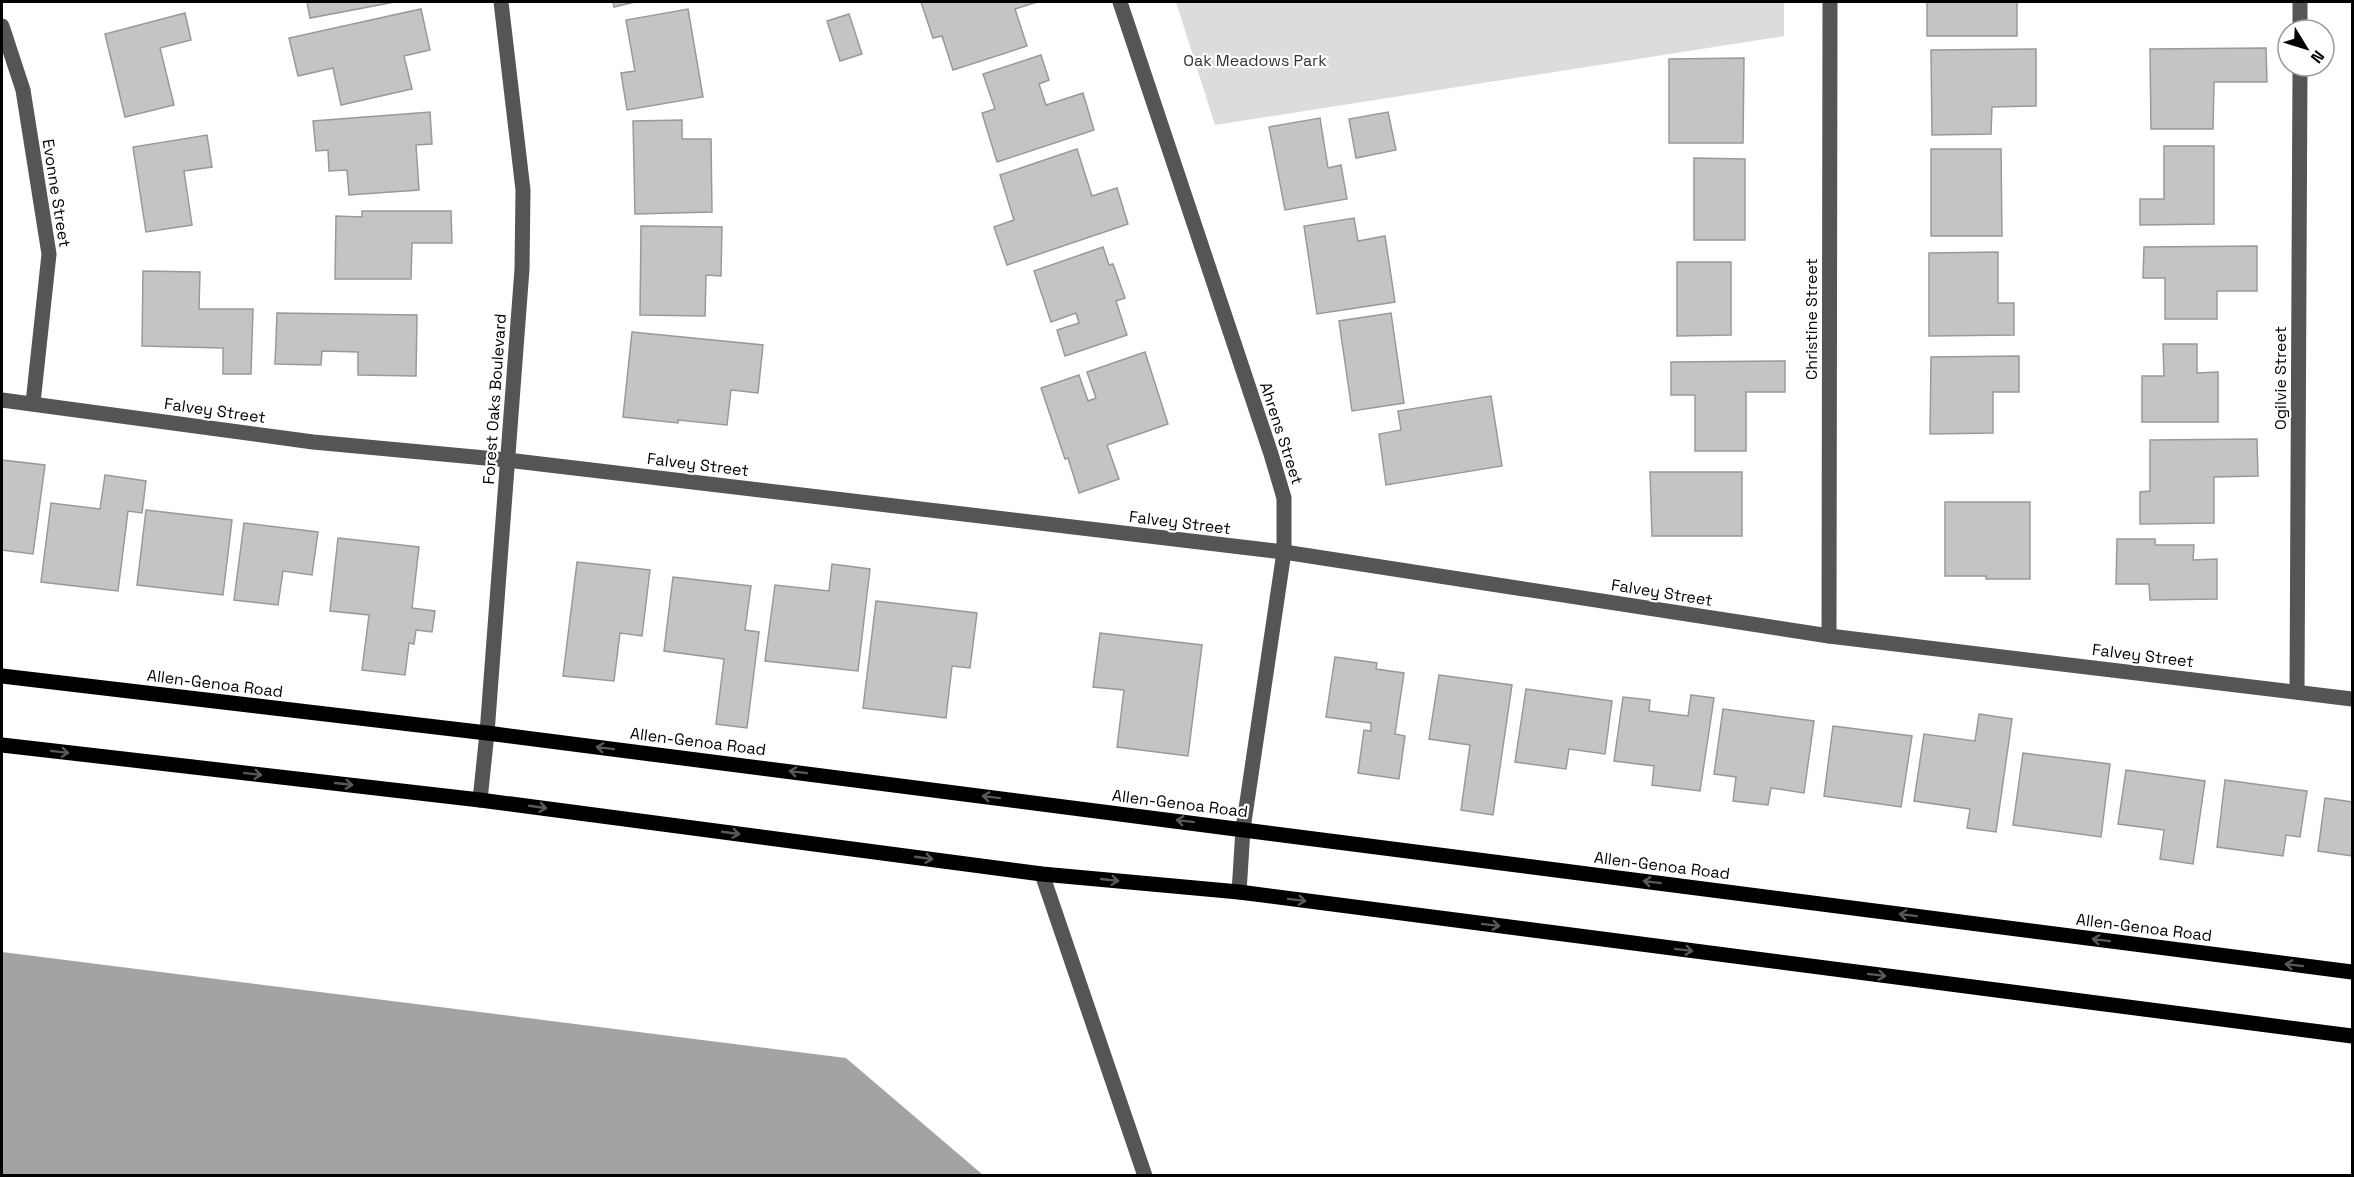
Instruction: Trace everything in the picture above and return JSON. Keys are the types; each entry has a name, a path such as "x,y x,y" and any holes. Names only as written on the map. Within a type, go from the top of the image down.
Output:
{"main road":[{"name":"Allen-Genoa Road","path":"2,676 487,733 2352,972"},
{"path":"2,745 480,800 1042,874 1239,892 2352,1036"}],"street":[{"name":"Forest Oaks Boulevard","path":"480,800 522,269 523,190 501,2"},
{"name":"Ahrens Street","path":"1120,2 1284,498 1284,552 1243,829 1239,892"},
{"name":"Christine Street","path":"1829,636 1830,2"},
{"path":"2300,2 2300,18"},
{"name":"Evonne Street","path":"2,26 23,90 49,254 33,403"},
{"name":"Ogilvie Street","path":"2297,691 2300,78"},
{"name":"Falvey Street","path":"2,400 313,442 507,460 1284,552 1829,636 2352,699"},
{"path":"1042,874 1145,1176"}],"green space":[{"name":"Oak Meadows Park","path":"1176,2 1784,2 1784,36 1215,125"}],"shaded area":[{"path":"2,952 846,1058 983,1175 2,1175"}],"building":[{"path":"307,2 395,2 310,18"},
{"path":"613,2 635,2 614,7"},
{"path":"921,2 1037,2 1015,9 1027,46 953,70 942,36 933,38"},
{"path":"1927,2 2017,2 2017,36 1927,36"},
{"path":"421,9 430,50 404,56 412,89 341,105 333,68 298,76 289,38"},
{"path":"688,9 703,97 627,110 621,73 635,71 626,20"},
{"path":"185,13 191,40 160,48 174,105 125,117 105,34"},
{"path":"849,14 862,54 840,61 827,21"},
{"path":"2266,48 2267,82 2214,82 2213,129 2151,129 2150,49"},
{"path":"2036,49 2036,106 1992,107 1991,134 1932,135 1931,50"},
{"path":"1041,55 1049,80 1039,84 1046,105 1083,93 1094,130 997,162 982,113 995,109 983,74"},
{"path":"1744,58 1743,143 1669,143 1669,59"},
{"path":"430,112 432,144 416,145 419,190 349,195 347,170 329,171 328,150 316,151 313,121"},
{"path":"1388,112 1396,150 1356,158 1349,119"},
{"path":"1320,118 1328,168 1341,165 1347,199 1285,210 1269,127"},
{"path":"682,120 682,139 711,139 712,212 635,214 633,121"},
{"path":"207,135 212,167 184,171 192,225 146,232 133,147"},
{"path":"2164,146 2214,146 2214,224 2140,225 2140,199 2164,199"},
{"path":"1077,149 1092,196 1117,188 1128,224 1007,265 994,227 1014,220 1000,175"},
{"path":"1931,149 2001,149 2002,236 1931,236"},
{"path":"1694,158 1745,159 1745,240 1694,240"},
{"path":"362,211 451,211 452,243 412,243 411,279 335,279 336,216 362,217"},
{"path":"1354,218 1358,241 1385,236 1395,302 1317,314 1304,226"},
{"path":"641,226 722,227 721,276 706,275 705,316 640,315"},
{"path":"2257,246 2257,291 2217,291 2217,319 2165,319 2165,278 2143,278 2144,247"},
{"path":"1103,247 1109,265 1113,264 1125,298 1116,301 1127,335 1065,356 1057,330 1079,323 1076,313 1051,322 1034,271"},
{"path":"1998,252 1998,303 2014,303 2014,335 1929,336 1929,253"},
{"path":"1677,262 1731,262 1731,335 1677,336"},
{"path":"143,271 200,272 199,309 253,309 251,374 223,374 223,348 142,346"},
{"path":"277,313 417,315 416,376 358,375 358,352 322,351 321,365 275,364"},
{"path":"1391,313 1404,403 1352,411 1339,321"},
{"path":"632,332 763,345 758,393 731,390 727,425 623,417"},
{"path":"2163,344 2197,344 2197,373 2218,372 2218,422 2142,422 2142,376 2164,376"},
{"path":"1145,352 1168,424 1107,445 1119,479 1079,493 1041,388 1079,375 1088,401 1096,398 1087,372"},
{"path":"2019,356 2019,392 1993,392 1993,433 1930,434 1931,357"},
{"path":"1785,361 1785,392 1746,392 1746,451 1695,451 1695,395 1671,395 1671,362"},
{"path":"1491,396 1502,466 1386,485 1379,434 1401,430 1398,411"},
{"path":"2257,439 2258,476 2214,477 2214,523 2140,524 2140,492 2150,491 2150,440"},
{"path":"2,460 45,465 33,554 2,550"},
{"path":"1650,472 1742,472 1742,536 1652,536"},
{"path":"105,475 146,481 142,513 128,511 118,591 41,582 51,503 100,509"},
{"path":"1945,502 2030,502 2030,579 1945,576"},
{"path":"146,510 232,520 223,595 137,585"},
{"path":"244,523 318,532 312,575 283,571 278,605 234,600"},
{"path":"338,538 419,547 412,608 435,611 432,632 416,630 414,644 409,643 405,675 362,670 369,615 330,611"},
{"path":"2117,539 2155,539 2155,545 2194,545 2193,560 2217,559 2217,599 2150,600 2149,584 2116,584"},
{"path":"577,562 650,570 642,636 620,633 614,681 563,676"},
{"path":"832,564 870,569 858,671 765,661 775,585 829,591"},
{"path":"673,577 751,586 745,630 759,632 747,728 716,724 724,659 664,651"},
{"path":"876,601 977,613 970,668 952,666 946,718 863,708"},
{"path":"1100,633 1202,645 1188,756 1117,747 1124,690 1093,687"},
{"path":"1335,657 1377,663 1376,669 1404,673 1395,734 1405,736 1399,779 1358,773 1364,730 1371,731 1371,723 1326,717"},
{"path":"1439,675 1512,685 1493,815 1461,810 1470,745 1429,739"},
{"path":"1526,689 1612,701 1605,754 1569,749 1566,769 1515,762"},
{"path":"1691,695 1714,698 1700,791 1652,785 1654,766 1614,761 1623,697 1650,700 1649,711 1688,716"},
{"path":"1723,709 1814,721 1804,793 1771,788 1768,805 1733,801 1736,777 1714,774"},
{"path":"1979,714 2012,719 1996,832 1967,828 1970,809 1914,801 1924,734 1975,741"},
{"path":"1833,726 1912,736 1901,807 1824,796"},
{"path":"2023,753 2110,764 2101,837 2013,825"},
{"path":"2126,770 2205,781 2193,864 2160,859 2164,830 2118,824"},
{"path":"2225,780 2307,791 2300,837 2286,835 2283,856 2217,847"},
{"path":"2325,798 2352,802 2352,856 2318,851"}]}
